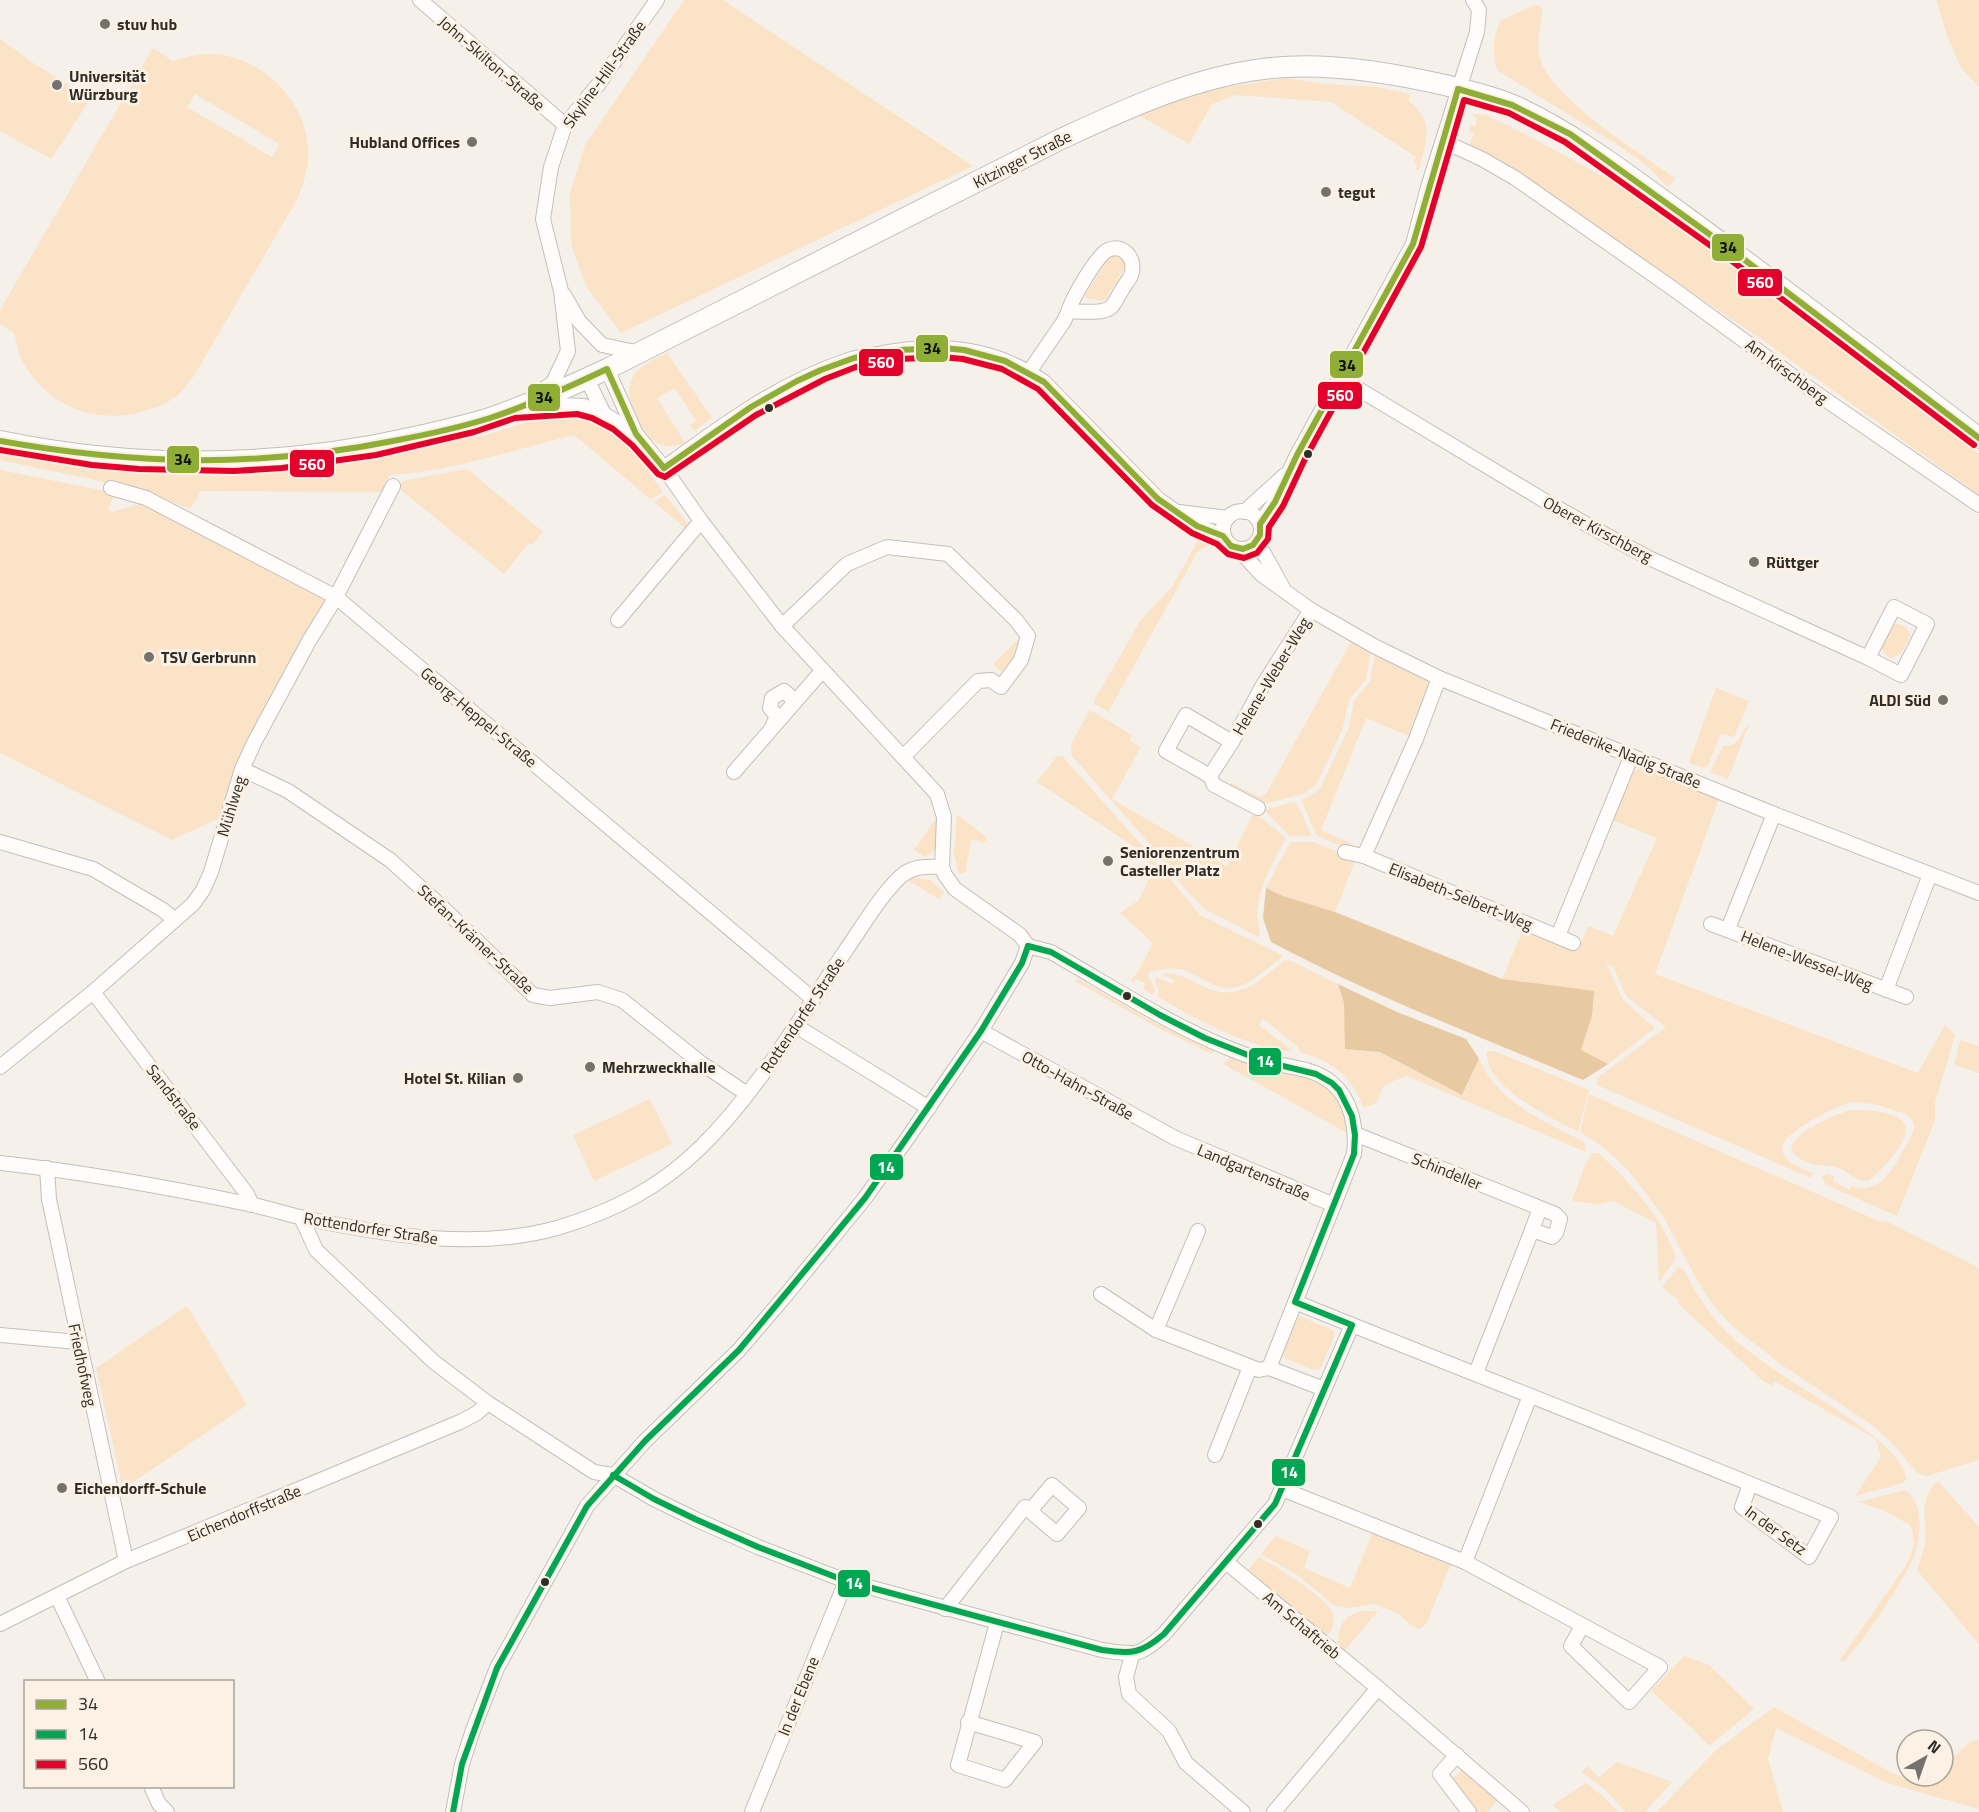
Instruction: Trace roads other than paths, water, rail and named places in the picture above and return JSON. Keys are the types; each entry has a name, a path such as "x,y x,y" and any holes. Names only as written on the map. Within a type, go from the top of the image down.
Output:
{"street":[{"name":"John-Skilton-Straße","path":"420,0 565,125"},
{"name":"Skyline-Hill-Straße","path":"512,410 553,383 568,351 561,291 543,219 551,168 565,125 598,85 657,0"},
{"path":"664,468 767,398 809,376 846,360 911,348 944,346 999,359 1029,372 1044,382 1158,499 1197,526 1223,536 1231,546 1238,549 1249,548 1257,541 1260,535 1260,524 1275,502 1289,472 1413,244 1458,88 1477,32 1479,10 1473,0"},
{"name":"Kitzinger Straße","path":"0,441 32,448 96,456 161,461 231,462 309,455 372,446 467,424 512,410 607,369 1061,139 1125,110 1171,91 1229,75 1265,68 1299,66 1370,71 1413,78 1458,88 1512,105 1541,119 1578,140 1737,254 1979,438"},
{"name":"Am Kirschberg","path":"1443,141 1482,159 1515,178 1813,391 1979,505"},
{"path":"1029,372 1064,321 1074,297 1102,254 1110,249 1121,249 1128,254 1133,264 1132,275 1110,308 1102,311 1068,312"},
{"name":"Skyline-Hill-Straße","path":"561,291 579,321 602,345 640,353"},
{"path":"607,369 636,434 782,626 937,794 944,817 942,867 955,889 1020,935 1027,951"},
{"path":"587,378 604,414"},
{"name":"Oberer Kirschberg","path":"1340,378 1545,501 1616,540 1901,675 1927,624 1894,608 1868,658"},
{"path":"512,410 560,405 584,406 604,414 636,434"},
{"path":"1244,512 1289,472"},
{"name":"Mühlweg","path":"0,1067 93,992 193,904 207,881 243,769 287,680 336,597 393,486"},
{"name":"Georg-Heppel-Straße","path":"111,488 146,498 336,597 813,999"},
{"path":"1175,512 1228,518"},
{"path":"1223,536 1222,528 1232,514 1244,512 1254,516 1260,524"},
{"path":"618,620 701,521"},
{"name":"Friederike-Nadig Straße","path":"1257,541 1284,590"},
{"path":"782,626 847,564 887,547 948,554 1016,620 1028,636 1021,660 1001,687 991,680 978,681 904,756"},
{"name":"Friederike-Nadig Straße","path":"1238,549 1262,575 1311,610 1374,646 1439,678 1630,757 1979,892"},
{"name":"Helene-Weber-Weg","path":"1210,776 1232,742 1263,685 1311,610"},
{"path":"734,772 822,671"},
{"path":"1364,856 1416,739 1439,678"},
{"path":"772,727 777,716 770,708 771,698 784,691 795,701"},
{"name":"Helene-Weber-Weg","path":"1232,742 1186,715 1166,751 1210,776 1214,785 1258,808"},
{"path":"1558,936 1630,757"},
{"name":"Stefan-Krämer-Straße","path":"243,769 288,792 390,860 533,995 550,998 598,992 622,1000 701,1063 747,1094"},
{"name":"Helene-Wessel-Weg","path":"1728,929 1774,814"},
{"path":"0,842 93,869 163,910 175,920"},
{"name":"Elisabeth-Selbert-Weg","path":"1345,852 1364,856 1573,944"},
{"name":"Rottendorfer Straße","path":"0,1163 46,1168 252,1204 301,1217 414,1237 454,1240 500,1238 554,1228 609,1211 660,1182 704,1144 747,1094 796,1026 863,925 901,876 911,869 942,867"},
{"name":"Helene-Wessel-Weg","path":"1886,990 1930,874"},
{"name":"Helene-Wessel-Weg","path":"1711,924 1906,997"},
{"path":"453,1812 462,1764 497,1668 587,1506 645,1441 739,1350 865,1198 981,1031 1027,951"},
{"path":"1027,951 1051,952 1178,1024 1263,1061 1317,1072 1343,1093 1350,1110 1355,1134 1354,1154 1269,1368"},
{"name":"Sandstraße","path":"93,992 248,1194 252,1204"},
{"path":"796,1026 929,1108"},
{"name":"Otto-Hahn-Straße","path":"981,1031 1175,1138"},
{"name":"Schindeller","path":"1355,1134 1555,1214 1560,1219 1556,1233 1552,1237 1532,1230"},
{"name":"Landgartenstraße","path":"1175,1138 1334,1205"},
{"name":"Friedhofweg","path":"46,1168 49,1198 78,1342 126,1561"},
{"path":"1476,1373 1540,1208"},
{"path":"301,1217 316,1250 434,1362 488,1403 594,1472 613,1475 695,1519 758,1547 846,1581 1102,1650 1132,1655 1148,1648 1164,1634 1275,1504 1352,1325"},
{"path":"1156,1330 1198,1231"},
{"path":"1101,1294 1156,1330 1250,1367 1259,1370 1269,1368 1324,1389"},
{"name":"In der Setz","path":"1295,1302 1622,1431 1831,1517 1809,1557 1742,1507 1750,1484"},
{"path":"0,1335 78,1342"},
{"path":"1215,1455 1250,1367"},
{"path":"1465,1562 1530,1396"},
{"name":"Eichendorffstraße","path":"0,1624 126,1561 460,1422 477,1413 488,1403"},
{"path":"1282,1489 1465,1562 1660,1667 1629,1702 1571,1646 1582,1626"},
{"path":"945,1609 1025,1507 1030,1511"},
{"name":"Am Schaftrieb","path":"1226,1562 1378,1688 1522,1812"},
{"name":"In der Ebene","path":"752,1812 846,1581"},
{"path":"57,1596 97,1680"},
{"path":"968,1722 1035,1742 1005,1780 958,1764 968,1722 998,1623"},
{"path":"1132,1655 1126,1677 1129,1694 1169,1731 1186,1763 1243,1812"},
{"path":"1274,1812 1378,1688"},
{"path":"1457,1755 1440,1774 1469,1812"},
{"path":"152,1788 160,1809"}],"place":[{"name":"stuv hub","path":"105,24"},
{"name":"Universität Würzburg","path":"57,85"},
{"name":"Hubland Offices","path":"472,142"},
{"name":"tegut","path":"1326,192"},
{"name":"Rüttger","path":"1754,562"},
{"name":"TSV Gerbrunn","path":"149,657"},
{"name":"ALDI Süd","path":"1943,700"},
{"name":"Seniorenzentrum Casteller Platz","path":"1108,861"},
{"name":"Mehrzweckhalle","path":"590,1067"},
{"name":"Hotel St. Kilian","path":"518,1078"},
{"name":"Eichendorff-Schule","path":"62,1488"}]}
